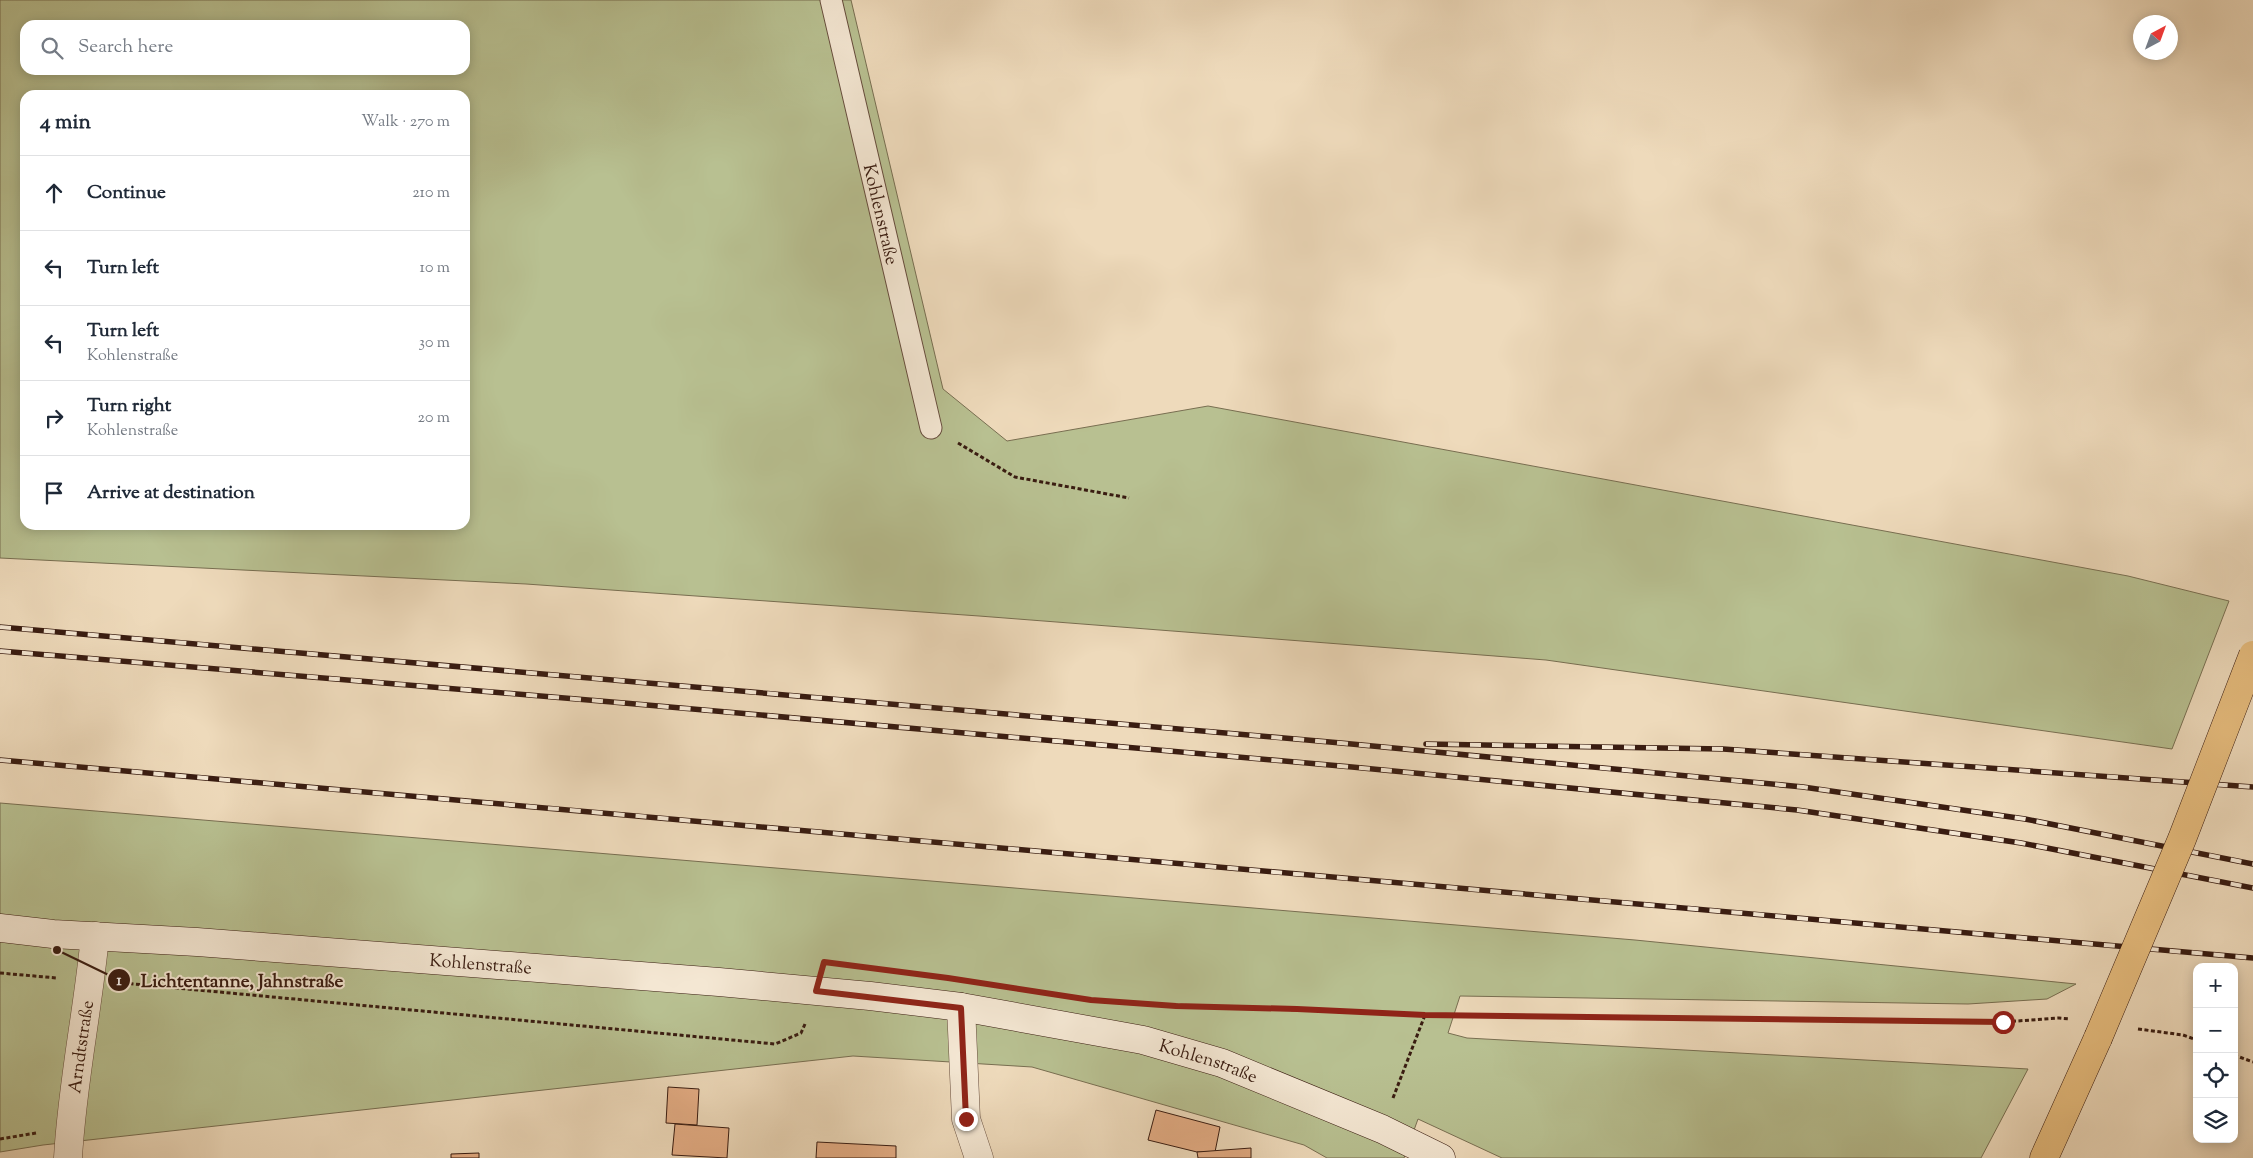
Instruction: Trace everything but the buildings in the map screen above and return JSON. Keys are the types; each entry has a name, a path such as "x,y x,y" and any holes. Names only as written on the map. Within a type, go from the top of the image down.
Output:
{"main road":[{"path":"2044,1158 2088,1029 2182,840 2253,655"}],"street":[{"name":"Kohlenstraße","path":"0,928 816,991 961,1008 1143,1040 1222,1063 1382,1129 1441,1158"},
{"name":"Arndtstraße","path":"68,1158 69,1128 91,980 95,936"},
{"path":"961,1008 966,1119 979,1158"}],"lane":[{"name":"Kohlenstraße","path":"831,0 931,428"}],"path":[{"path":"931,428 1015,477 1130,498"},
{"path":"0,973 775,1044 801,1033 816,991"},
{"path":"1138,1003 1425,1015 2003,1022 2060,1018 2088,1029"},
{"path":"1382,1129 1425,1015"},
{"path":"2136,1028 2184,1035 2193,1038"},
{"path":"2238,1056 2253,1062"}],"green space":[{"path":"0,0 851,0 943,389 1007,441 1208,406 2128,576 2229,601 2172,749 1546,660 979,616 526,584 0,558"},
{"path":"0,803 1635,940 2076,984 2047,999 1968,1004 1460,996 1448,1033 1467,1038 2028,1069 1981,1158 1502,1158 1418,1119 1404,1158 1327,1158 1304,1145 1032,1067 853,1056 43,1145 0,1152"}],"railway":[{"path":"0,627 1341,743 1803,787 2025,819 2253,864"},
{"path":"0,651 624,703 1352,767 1797,810 2021,843 2253,888"},
{"path":"1426,744 1723,749 2253,787"},
{"path":"0,760 2253,958"}],"place":[{"name":"Lichtentanne, Jahnstraße","path":"57,950"}],"route":[{"path":"966,1119 961,1008 816,991 824,962 948,978 1091,1000 1176,1006 1425,1015 2003,1022"}]}
